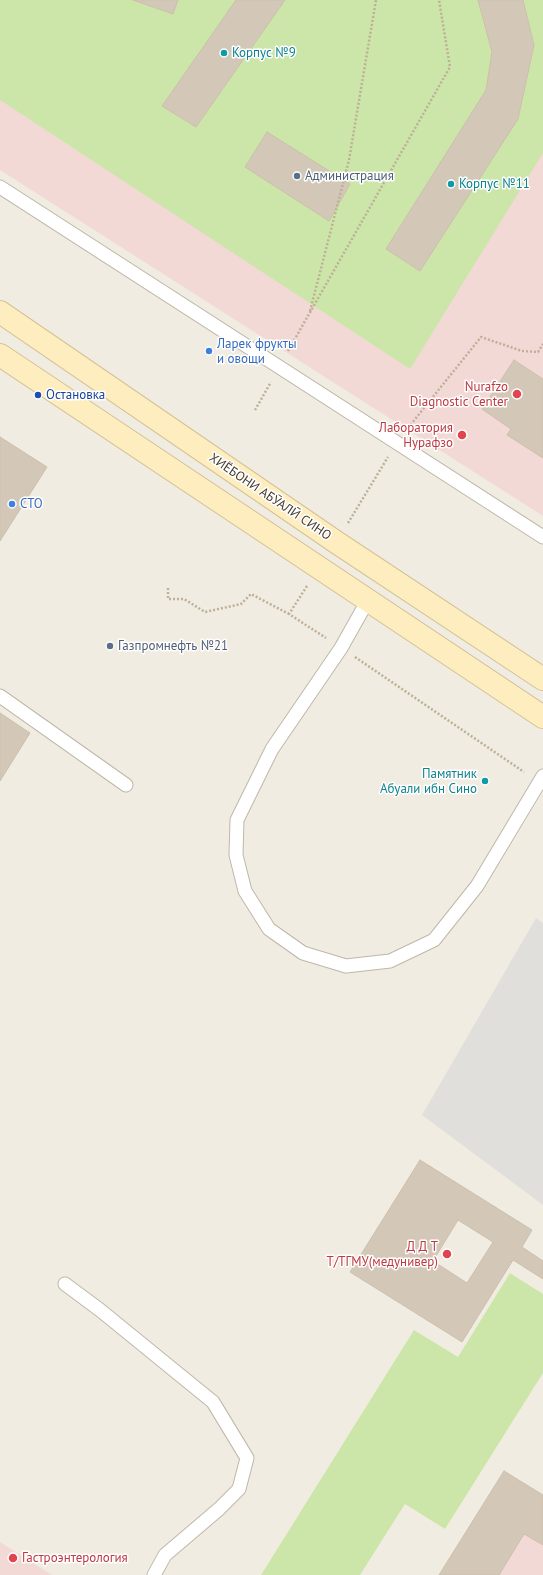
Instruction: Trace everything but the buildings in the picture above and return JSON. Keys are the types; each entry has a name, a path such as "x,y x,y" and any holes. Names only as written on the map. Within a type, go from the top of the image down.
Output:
{"main road":[{"name":"ХИЁБОНИ АБӮАЛӢ СИНО","path":"0,312 336,542 543,679"},
{"path":"0,355 543,717"}],"lane":[{"path":"0,187 543,537"},
{"path":"368,600 341,648 272,749 237,820 236,855 245,891 268,929 303,953 346,966 390,961 434,940 478,886 541,779"},
{"path":"0,696 126,785"},
{"path":"65,1284 106,1315 213,1402 247,1458 239,1489 219,1509 165,1555 154,1575"}],"path":[{"path":"309,315 349,160 376,0"},
{"path":"255,410 450,67 439,0"},
{"path":"336,542 397,442 481,337 522,351 538,352 543,344"},
{"path":"289,614 319,568"},
{"path":"168,588 168,599 184,598 205,612 241,604 251,594 289,614 541,779"}],"shaded area":[{"path":"0,0 543,0 543,516 0,170"},
{"path":"536,918 543,923 543,1205 422,1115"},
{"path":"504,1471 543,1495 543,1575 439,1575"},
{"name":"Гастроэнтерология","path":"0,1542 52,1575 0,1575"}],"green space":[{"path":"0,0 543,0 543,153 410,369 0,100"},
{"path":"510,1273 543,1294 543,1373 445,1529 405,1504 360,1575 261,1575 414,1330 458,1357"}],"place":[{"name":"Корпус №9","path":"224,53"},
{"name":"Администрация","path":"297,176"},
{"name":"Корпус №11","path":"451,184"},
{"name":"Ларек фрукты и овощи","path":"209,351"},
{"name":"Nurafzo Diagnostic Center","path":"517,394"},
{"name":"Остановка","path":"38,395"},
{"name":"Лаборатория Нурафзо","path":"462,435"},
{"name":"СТО","path":"12,504"},
{"name":"Газпромнефть №21","path":"110,646"},
{"name":"Памятник Абуали ибн Сино","path":"485,781"},
{"name":"Д Д Т Т/ТГМУ(медунивер)","path":"447,1254"},
{"name":"Гастроэнтерология","path":"13,1558"}]}
